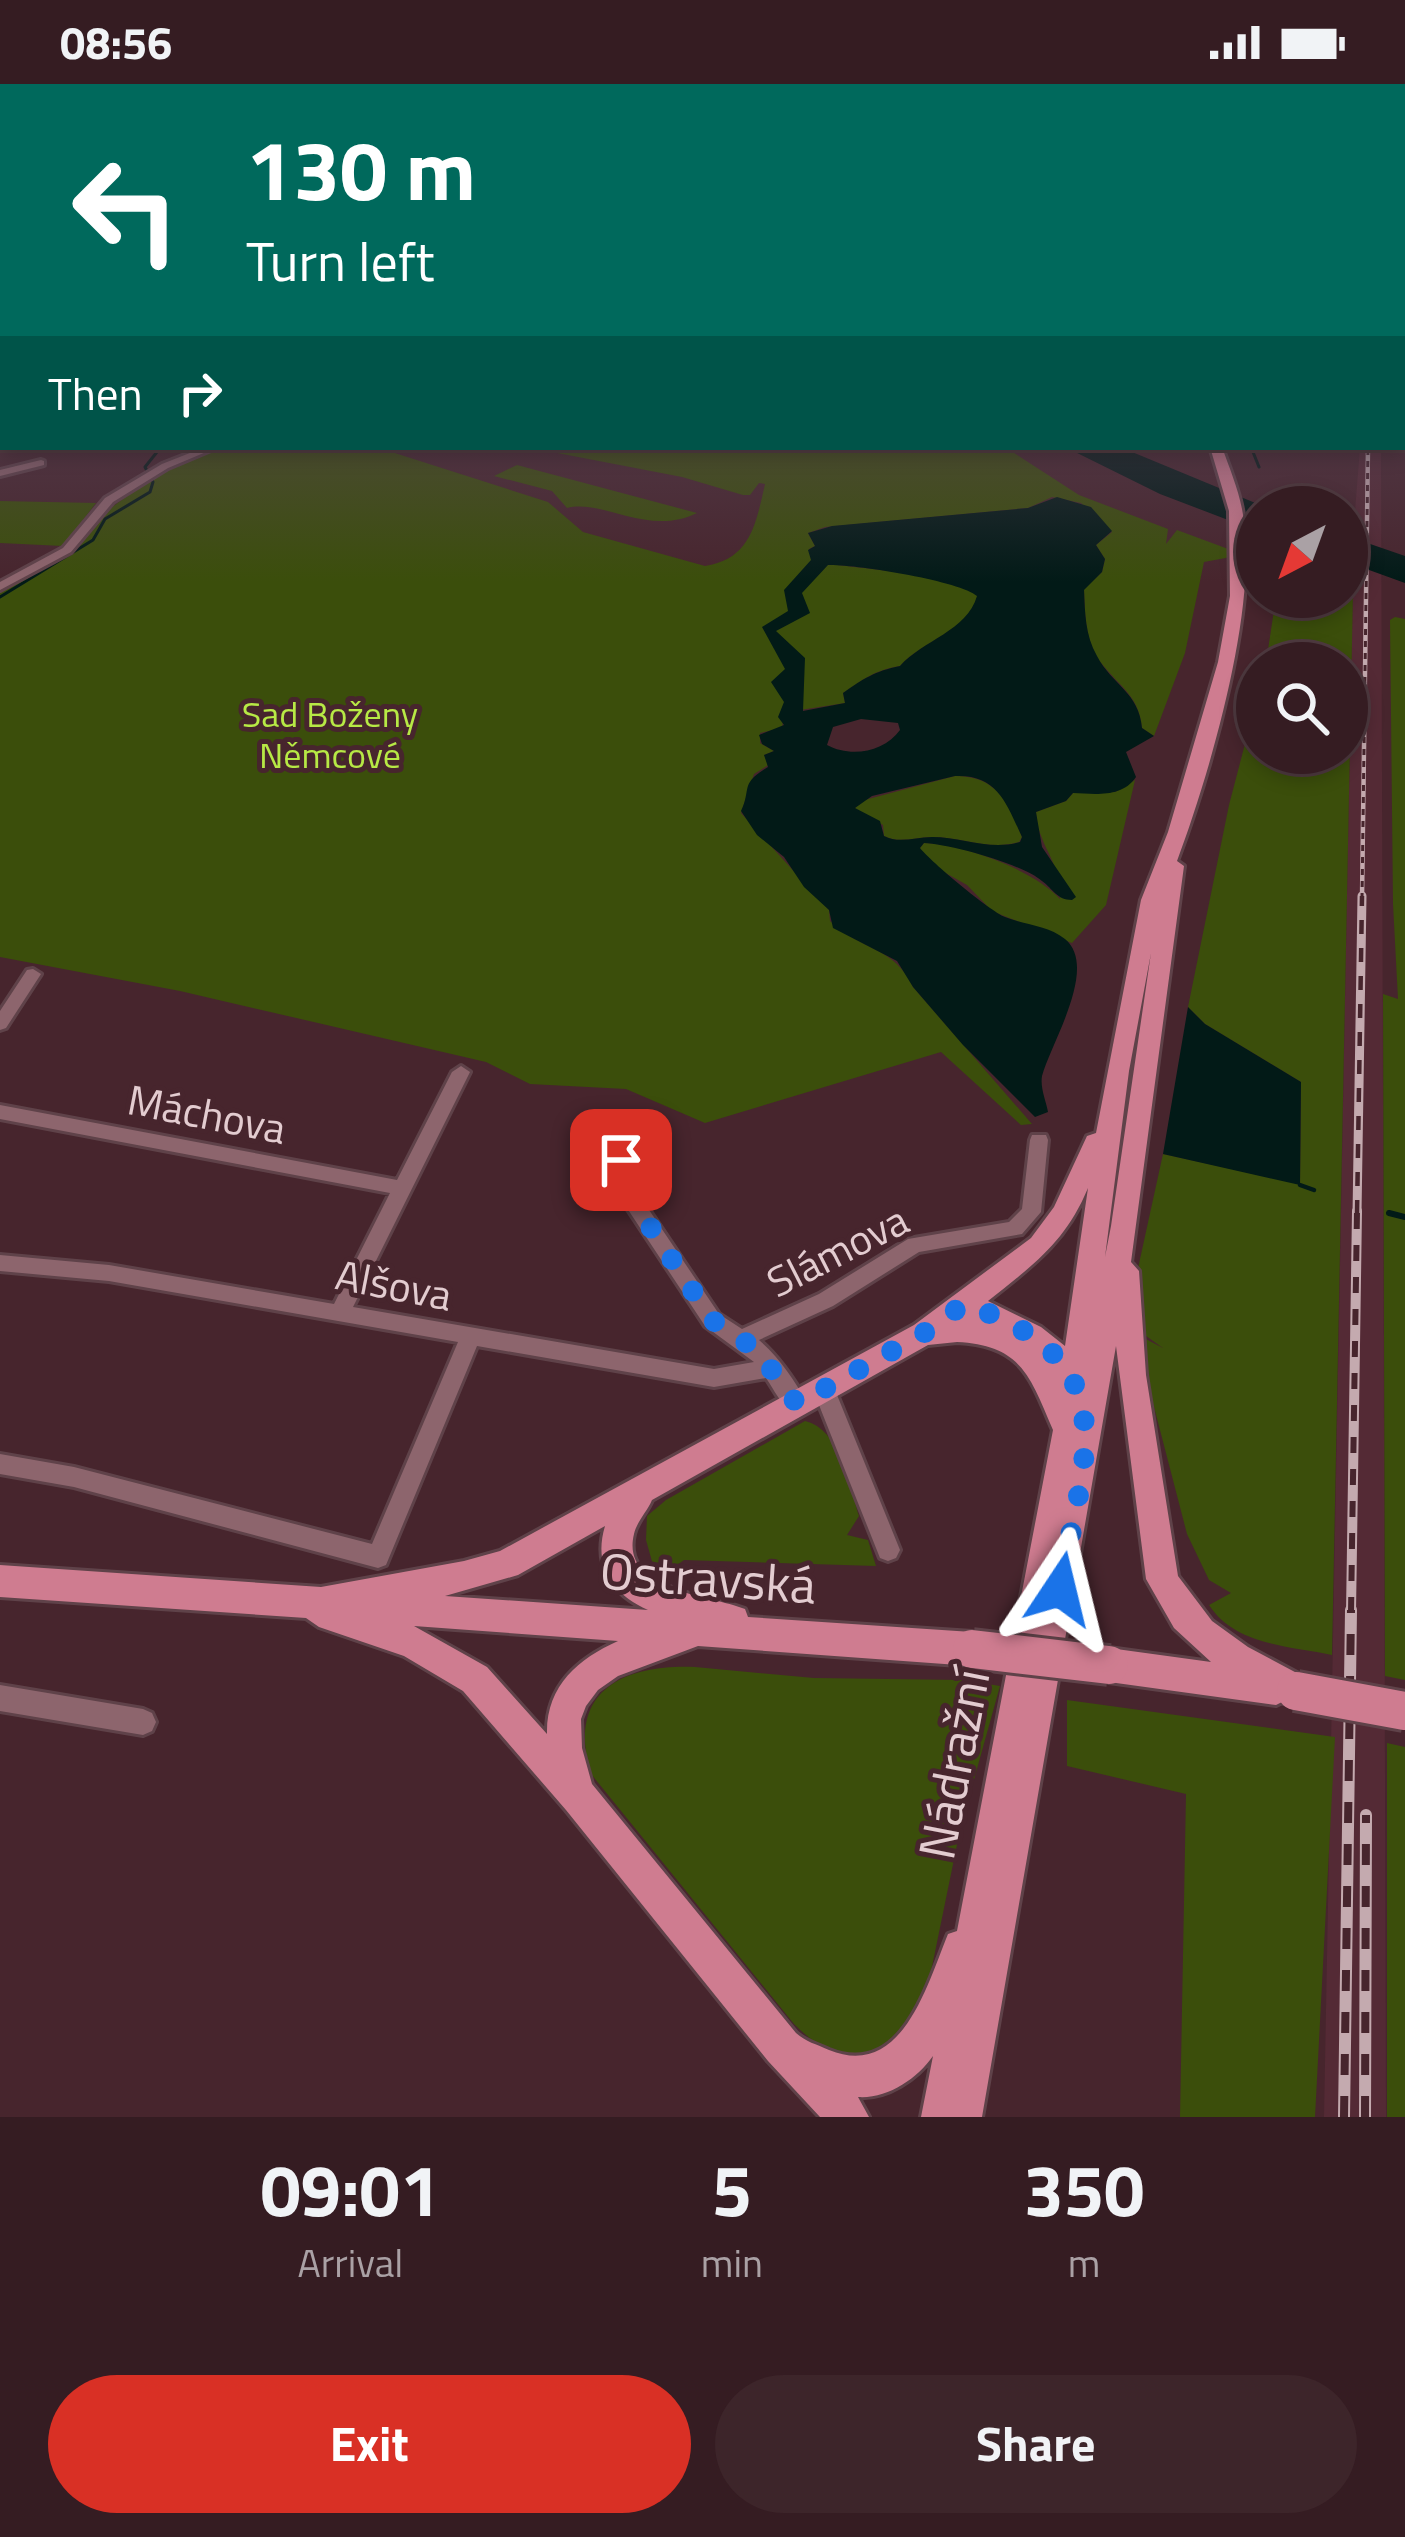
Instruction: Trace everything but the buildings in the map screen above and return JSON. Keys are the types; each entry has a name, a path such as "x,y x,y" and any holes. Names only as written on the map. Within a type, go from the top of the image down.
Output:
{"main road":[{"path":"1078,1428 1075,1381 1117,1071 1148,912 1178,832 1226,662 1240,562 1236,512 1217,450"},
{"path":"961,2117 1078,1428 1124,1226 1178,832"},
{"path":"324,1601 496,1568 646,1490 924,1333 1040,1245 1065,1212 1089,1162 1117,1071"},
{"path":"1124,1226 1130,1358 1162,1579 1176,1608 1204,1637 1296,1691"},
{"path":"964,1304 1018,1327 1051,1352 1075,1381"},
{"path":"924,1333 977,1328 1017,1341 1040,1363 1078,1428"},
{"name":"Nádražní","path":"942,2117 1078,1428"},
{"path":"646,1490 626,1510 615,1541 621,1568 635,1587 764,1631"},
{"name":"Ostravská","path":"0,1581 972,1648 1296,1691 1405,1711"},
{"path":"282,1598 412,1642 464,1670 579,1797 782,2047 848,2117"},
{"path":"579,1797 566,1758 564,1721 586,1675 619,1654 706,1628"},
{"path":"782,2047 836,2077 852,2079 880,2076 904,2061 936,2019 985,1883"}],"street":[{"path":"0,587 67,550 109,500 151,474 206,450"},
{"path":"0,473 41,463"},
{"path":"0,1024 33,974"},
{"path":"340,1312 461,1072"},
{"name":"Máchova","path":"0,1112 400,1188"},
{"name":"Slámova","path":"614,1127 628,1193 712,1320 742,1338 810,1397 888,1550"},
{"name":"Slámova","path":"742,1338 826,1300 915,1245 1015,1229 1031,1212 1039,1140"},
{"name":"Alšova","path":"0,1264 110,1273 714,1378 773,1368"},
{"path":"0,1464 74,1477 378,1557 470,1338"},
{"path":"0,1698 143,1722"}],"shaded area":[{"path":"1360,450 1381,450 1386,2117 1324,2117 1349,774 1368,774 1368,642 1352,642 1352,618 1368,618 1368,486 1357,486"}],"green space":[{"name":"Sad Boženy Němcové","path":"215,450 385,450 548,502 583,532 705,566 733,556 742,547 754,525 765,484 743,495 682,477 542,450 1010,450 1079,495 1168,529 1166,544 1177,530 1231,550 1231,557 1204,562 1185,653 1154,736 1142,728 1133,700 1096,656 1089,638 1084,589 1102,572 1105,559 1096,545 1112,532 1081,503 1052,497 1028,508 825,527 808,533 815,546 809,549 812,561 923,576 978,596 955,627 900,666 864,679 843,693 845,703 800,710 783,721 782,728 760,733 760,743 774,751 764,755 770,764 754,774 741,813 829,910 830,921 896,964 1032,1124 1021,1125 941,1052 705,1123 626,1089 530,1084 486,1062 180,991 0,957 0,591 71,552 108,510 176,464"},
{"path":"517,465 697,513 662,521 596,508 567,508 552,491 494,476"},
{"path":"0,501 96,503 63,546 0,543"},
{"path":"1273,618 1352,618 1352,642 1269,642"},
{"path":"1405,619 1405,1680 1385,1676 1383,994 1398,999 1390,620"},
{"path":"1237,774 1349,774 1332,1655 1248,1636 1209,1605 1231,1593 1209,1580 1187,1534 1140,1336 1163,1348 1139,1331 1133,1291 1163,1154 1300,1184 1301,1082 1205,1024 1188,1007"},
{"path":"955,776 981,781 999,793 1017,824 1019,842 896,840 884,836 883,825 855,809 857,802"},
{"path":"1135,780 1106,905 1072,943 992,911 967,885 935,867 919,849 924,843 977,854 1033,878 1060,899 1058,875 1036,812 1066,801 1073,793 1115,792"},
{"path":"805,1421 827,1435 842,1460 859,1516 847,1535 868,1540 876,1566 684,1560 670,1570 653,1565 646,1540 647,1516 666,1500"},
{"path":"695,1667 814,1678 964,1680 1000,1686 960,1830 926,1996 899,2036 884,2048 868,2055 833,2052 794,2024 591,1774 586,1722 606,1689 644,1671"},
{"path":"1067,1700 1335,1737 1315,2117 1180,2117 1186,1794 1067,1766"},
{"path":"1387,1743 1405,1747 1405,2117 1387,2117"}],"water":[{"path":"1071,450 1127,450 1236,495 1236,523 1160,494"},
{"path":"1057,497 1091,507 1112,531 1096,545 1105,559 1102,572 1084,590 1088,632 1103,666 1136,706 1142,728 1154,736 1126,752 1136,777 1130,784 1108,793 1073,793 1066,801 1036,812 1042,847 1076,897 1072,900 1003,862 936,844 924,843 920,848 997,913 1051,931 1074,952 1077,968 1070,1006 1042,1076 1048,1112 1035,1117 963,1045 897,961 833,928 829,910 804,887 784,857 757,835 741,811 750,782 768,767 764,755 774,751 762,744 759,735 784,725 778,717 784,702 771,682 785,669 762,627 788,611 784,590 811,560 808,550 815,546 808,533 832,526 1028,508","holes":["828,565 930,579 977,596 954,627 900,666 870,676 843,693 845,703 803,711 805,658 776,631 810,613 802,593","861,719 898,723 900,730 876,748 856,752 827,745 833,727","955,776 982,780 999,794 1022,837 1020,842 998,845 890,838 884,836 880,821 855,808 872,796"]},
{"path":"1368,543 1405,556 1405,583 1368,570"},
{"path":"1188,1007 1205,1024 1301,1082 1300,1185 1163,1154"}],"waterway":[{"path":"0,597 93,540 105,519 150,492 153,482 145,467 159,450"},
{"path":"1252,450 1259,467"},
{"path":"1300,1185 1314,1190"},
{"path":"1389,1213 1405,1217"}],"railway":[{"path":"1362,899 1368,450"},
{"path":"1357,1214 1362,896"},
{"path":"1351,1613 1357,1211"},
{"path":"1344,2117 1351,1610"},
{"path":"1365,2117 1366,1815"}],"route":[{"path":"621,1160 628,1193 712,1320 757,1350 797,1404 924,1333 964,1304 1018,1327 1051,1352 1075,1381 1089,1426 1060,1589"}]}
